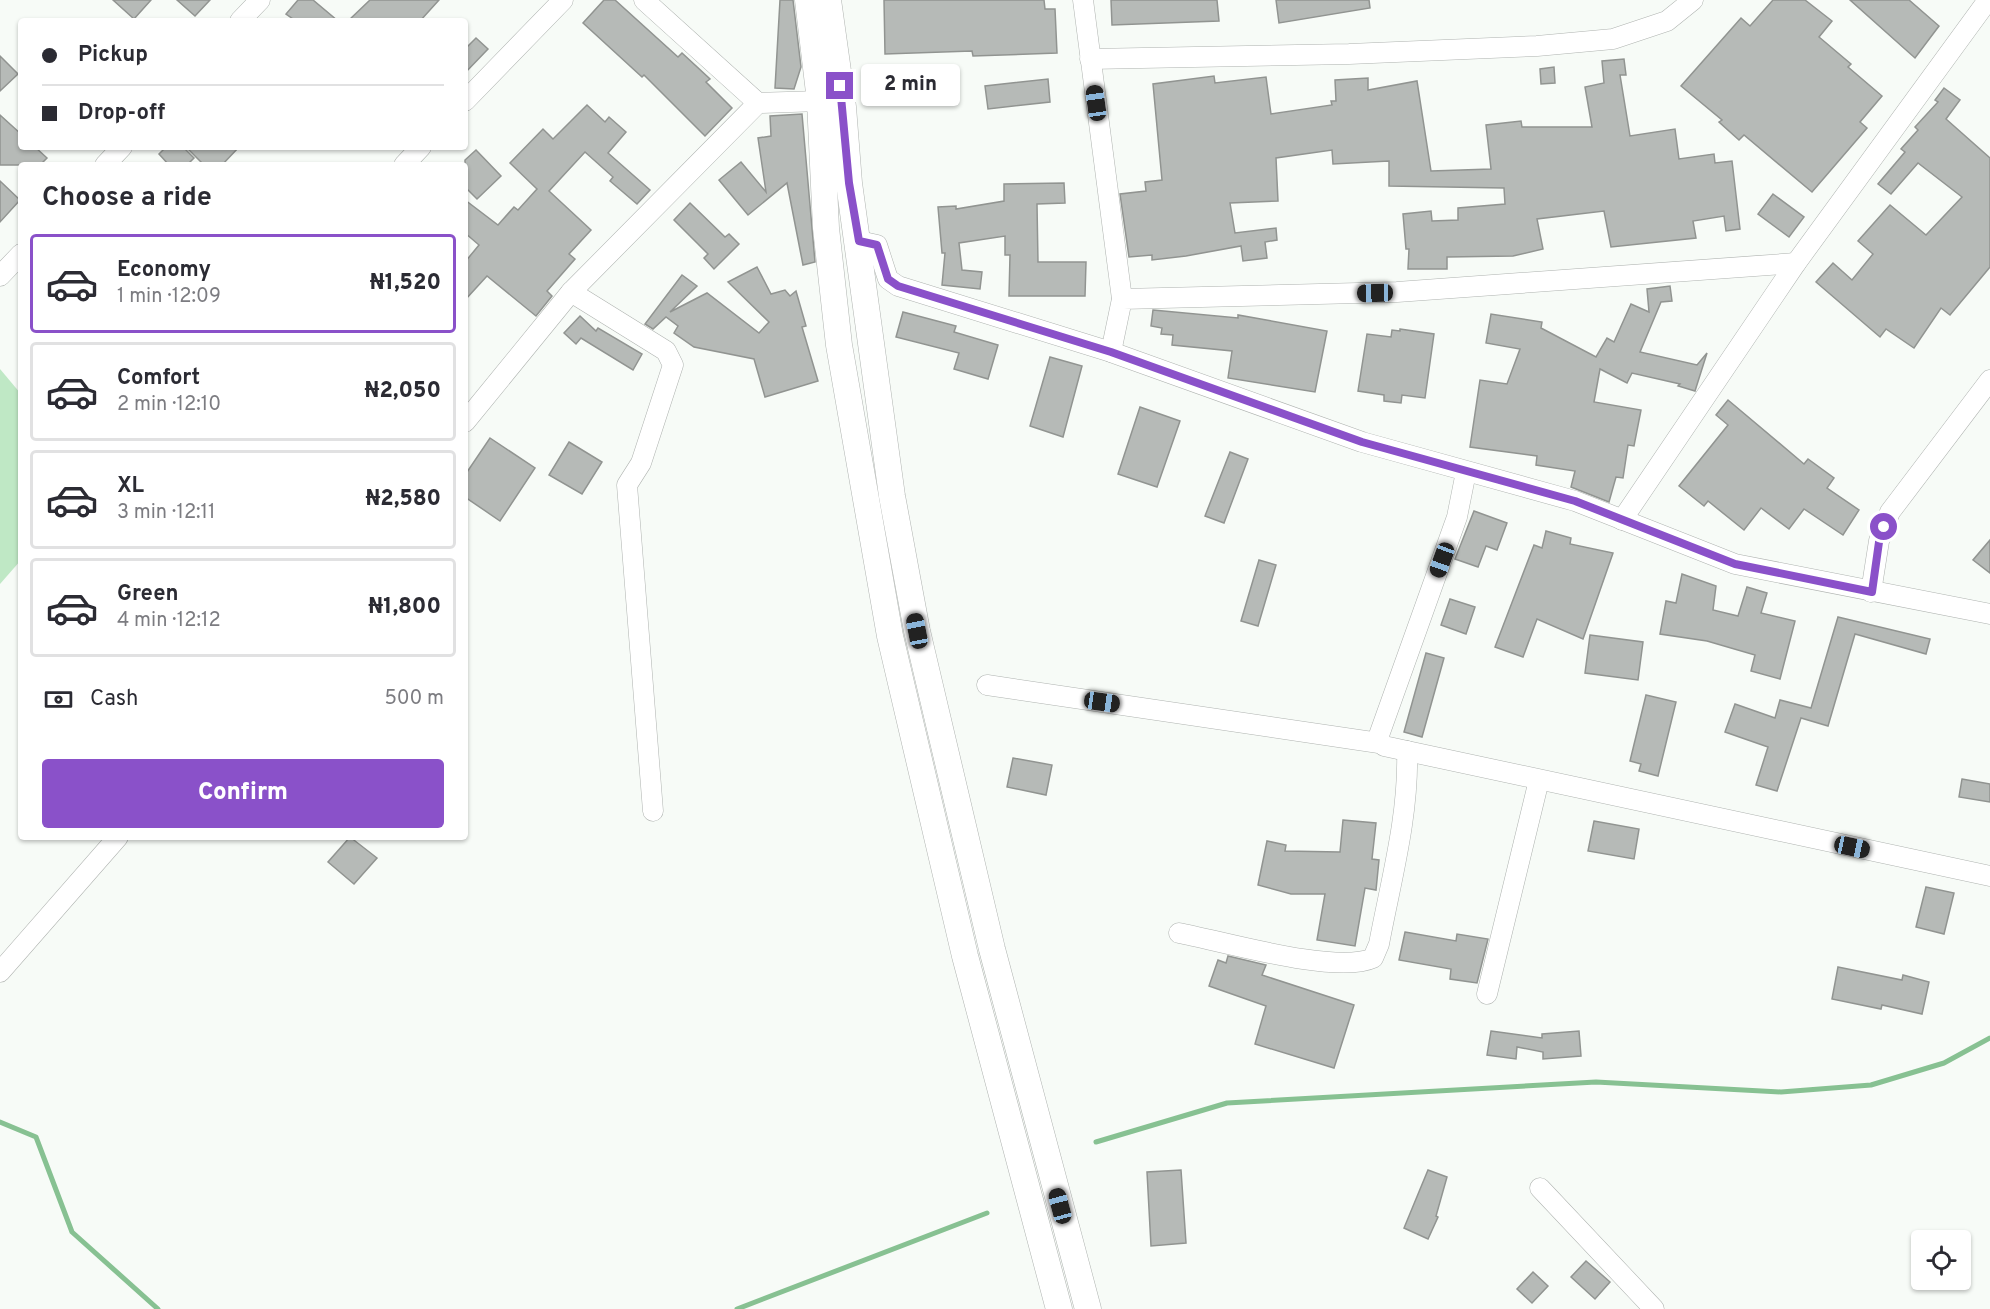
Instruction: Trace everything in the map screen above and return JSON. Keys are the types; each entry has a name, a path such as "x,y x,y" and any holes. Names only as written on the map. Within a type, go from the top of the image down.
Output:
{"main road":[{"path":"808,0 820,101 826,228 838,345 890,636 965,956 1059,1309"},
{"path":"828,0 843,107 849,183 859,241 892,496 917,631 992,949 1088,1309"}],"street":[{"path":"243,18 260,0"},
{"path":"468,98 563,0"},
{"path":"644,0 758,103"},
{"path":"1083,0 1122,299 1111,352"},
{"path":"1090,59 1408,51 1537,46 1614,39 1667,21 1693,0"},
{"path":"1622,520 1796,264 1988,0"},
{"path":"468,418 571,292 758,103 820,101"},
{"path":"108,162 119,150"},
{"path":"407,162 418,150"},
{"path":"859,241 877,245 888,279 898,286 1111,352 1362,442 1575,501 1735,564 1990,614"},
{"path":"0,276 18,257"},
{"path":"1122,299 1398,292 1796,264"},
{"path":"571,292 666,351 673,365 641,463 627,485 652,811"},
{"path":"1872,592 1879,542 1890,512 1990,380"},
{"path":"1379,743 1377,738 1457,517 1466,472"},
{"path":"987,685 1379,743 1539,780 1990,876"},
{"path":"1179,933 1308,959 1361,963 1372,958 1379,944 1403,823 1407,751"},
{"path":"1487,994 1539,780"},
{"path":"0,972 115,840"},
{"path":"1540,1188 1654,1309"}],"green space":[{"path":"0,369 18,390 18,563 0,584"}],"building":[{"path":"113,0 151,0 133,18"},
{"path":"177,0 210,0 195,16"},
{"path":"298,0 313,0 334,18 292,18 286,14"},
{"path":"370,0 439,0 423,18 351,18"},
{"path":"604,0 615,0 678,57 682,53 710,79 706,82 732,108 705,136 644,75 642,77 583,23"},
{"path":"780,0 793,0 801,67 794,89 775,88"},
{"path":"884,0 1044,0 1045,9 1055,9 1057,53 973,56 972,51 885,54"},
{"path":"1111,0 1217,0 1219,21 1112,25"},
{"path":"1276,0 1369,0 1370,8 1279,23"},
{"path":"1773,0 1805,0 1832,21 1819,37 1851,64 1848,67 1882,96 1860,122 1867,128 1812,192 1744,135 1739,140 1719,122 1722,120 1681,86 1741,18 1750,26"},
{"path":"1850,0 1909,0 1939,26 1915,58"},
{"path":"476,38 488,49 468,70 468,46"},
{"path":"0,56 18,74 0,91"},
{"path":"1624,59 1626,75 1620,75 1630,136 1675,129 1679,159 1714,154 1715,163 1732,161 1740,229 1726,231 1724,216 1693,221 1696,238 1611,247 1604,211 1537,219 1543,249 1513,256 1447,257 1447,269 1408,269 1409,249 1406,249 1403,214 1431,211 1432,221 1458,220 1458,208 1505,204 1504,188 1389,186 1389,161 1333,164 1332,150 1276,158 1278,201 1230,203 1235,233 1276,228 1277,240 1265,242 1267,258 1243,261 1241,246 1152,260 1152,255 1129,257 1120,194 1146,191 1145,182 1162,180 1153,84 1214,76 1215,83 1266,77 1271,114 1332,105 1331,101 1336,101 1335,80 1368,78 1368,90 1417,81 1431,171 1491,169 1486,125 1521,121 1522,127 1592,127 1585,87 1604,83 1602,61"},
{"path":"1554,67 1555,83 1541,84 1540,69"},
{"path":"1048,79 1050,102 988,109 985,86"},
{"path":"1944,88 1960,100 1946,119 1990,158 1990,267 1950,315 1941,308 1914,348 1886,329 1880,337 1816,282 1833,263 1852,280 1873,254 1858,241 1890,205 1926,235 1962,197 1918,163 1891,194 1878,184 1905,152 1901,149 1918,130 1915,127 1938,102 1935,100"},
{"path":"587,105 605,122 609,117 626,132 608,153 650,190 637,204 610,181 613,177 585,152 549,191 591,230 569,254 575,259 547,291 552,296 536,316 487,276 468,297 468,258 479,245 468,236 468,202 498,225 514,207 518,210 537,189 510,163 543,129 553,139"},
{"path":"802,114 815,262 803,265 787,183 748,215 719,180 741,162 766,192 758,138 771,136 770,116"},
{"path":"0,115 18,131 18,150 38,150 47,158 43,162 0,165"},
{"path":"163,150 186,150 194,158 190,162 166,162 159,154"},
{"path":"189,150 236,150 225,162 201,162"},
{"path":"476,150 501,176 477,199 468,190 468,162 465,160"},
{"path":"0,181 18,198 18,202 0,222"},
{"path":"1064,183 1065,203 1037,204 1038,262 1086,262 1085,296 1009,296 1010,255 1005,255 1005,236 959,243 962,270 982,272 980,289 942,285 945,253 942,253 938,207 956,206 956,209 1004,201 1004,184"},
{"path":"1773,194 1804,217 1789,237 1758,214"},
{"path":"690,203 725,237 729,234 739,244 714,269 704,258 708,254 674,220"},
{"path":"757,267 771,294 785,290 790,296 796,291 806,326 802,327 818,381 765,397 754,359 694,347 674,333 678,326 666,317 653,329 645,324 682,275 697,286 670,312 707,293 759,333 769,322 728,282"},
{"path":"1670,286 1672,301 1661,302 1640,352 1697,365 1707,353 1695,391 1678,386 1680,384 1632,373 1627,383 1600,369 1594,402 1641,410 1634,446 1628,445 1623,478 1616,477 1609,502 1571,487 1575,471 1536,465 1537,456 1470,447 1480,380 1507,384 1520,349 1486,343 1491,314 1542,322 1541,328 1596,357 1607,338 1614,342 1631,304 1649,312 1647,289"},
{"path":"1153,310 1238,318 1238,315 1327,331 1315,392 1228,378 1232,351 1172,345 1173,335 1161,334 1162,328 1151,326"},
{"path":"903,312 956,326 954,332 998,345 988,379 954,369 959,353 896,337"},
{"path":"580,316 596,331 598,328 642,354 633,370 581,338 576,344 564,333"},
{"path":"1400,329 1434,334 1425,398 1402,395 1401,403 1384,401 1384,395 1358,391 1367,334 1391,337 1392,330 1400,331"},
{"path":"1050,357 1082,366 1063,437 1030,426"},
{"path":"1728,400 1804,464 1808,459 1834,478 1827,488 1859,510 1843,535 1804,509 1789,529 1761,508 1744,530 1708,501 1704,506 1679,486 1728,425 1716,415"},
{"path":"1140,407 1180,421 1157,487 1118,474"},
{"path":"490,438 535,468 500,521 468,499 468,471"},
{"path":"569,442 602,462 582,494 549,475"},
{"path":"1230,452 1248,459 1224,523 1205,516"},
{"path":"1474,511 1507,523 1497,550 1486,546 1478,567 1455,559"},
{"path":"1546,531 1571,538 1570,544 1613,553 1583,639 1537,619 1523,657 1495,647 1534,545 1542,548"},
{"path":"1990,540 1990,573 1973,560"},
{"path":"1259,560 1276,565 1258,626 1241,621"},
{"path":"1682,574 1716,586 1713,610 1738,616 1747,587 1767,593 1761,613 1795,621 1780,679 1751,671 1755,655 1707,641 1660,634 1666,601 1676,603"},
{"path":"1450,599 1475,607 1466,634 1441,625"},
{"path":"1838,617 1930,639 1926,654 1855,634 1828,726 1801,718 1777,791 1756,785 1768,747 1725,732 1735,704 1775,718 1780,700 1811,708"},
{"path":"1590,635 1643,642 1638,680 1585,673"},
{"path":"1426,653 1444,658 1422,737 1404,732"},
{"path":"1646,695 1676,702 1658,776 1639,771 1641,764 1630,761"},
{"path":"1013,758 1052,765 1046,795 1007,787"},
{"path":"1962,779 1990,784 1990,802 1959,797"},
{"path":"1343,820 1376,823 1372,859 1379,860 1376,890 1365,888 1355,946 1317,940 1325,894 1291,894 1258,885 1267,841 1286,845 1285,851 1340,852"},
{"path":"1594,821 1639,829 1634,859 1588,851"},
{"path":"347,840 354,840 377,858 354,884 328,862"},
{"path":"1926,887 1954,893 1944,934 1916,927"},
{"path":"1405,932 1456,941 1457,934 1488,939 1477,983 1450,979 1451,969 1399,960"},
{"path":"1228,956 1266,965 1262,975 1354,1005 1334,1068 1255,1044 1266,1006 1209,986 1218,960 1226,963"},
{"path":"1838,967 1902,980 1903,975 1929,982 1922,1014 1882,1005 1881,1009 1832,999"},
{"path":"1491,1031 1542,1038 1542,1034 1579,1031 1581,1056 1543,1059 1543,1052 1517,1047 1516,1059 1487,1055"},
{"path":"1181,1170 1186,1243 1151,1246 1147,1172"},
{"path":"1428,1170 1447,1177 1436,1216 1438,1217 1428,1239 1404,1228"},
{"path":"1586,1261 1610,1282 1595,1299 1571,1277"},
{"path":"1533,1272 1548,1286 1532,1303 1517,1289"}],"waterway":[{"path":"1096,1142 1227,1103 1596,1082 1781,1092 1871,1085 1944,1063 1990,1038"},
{"path":"0,1122 36,1137 72,1232 158,1309"},
{"path":"737,1309 987,1213"}],"route":[{"path":"840,86 849,183 859,241 877,245 882,254 888,279 898,286 1111,352 1362,442 1575,501 1735,564 1872,592 1879,542 1884,527"}]}
